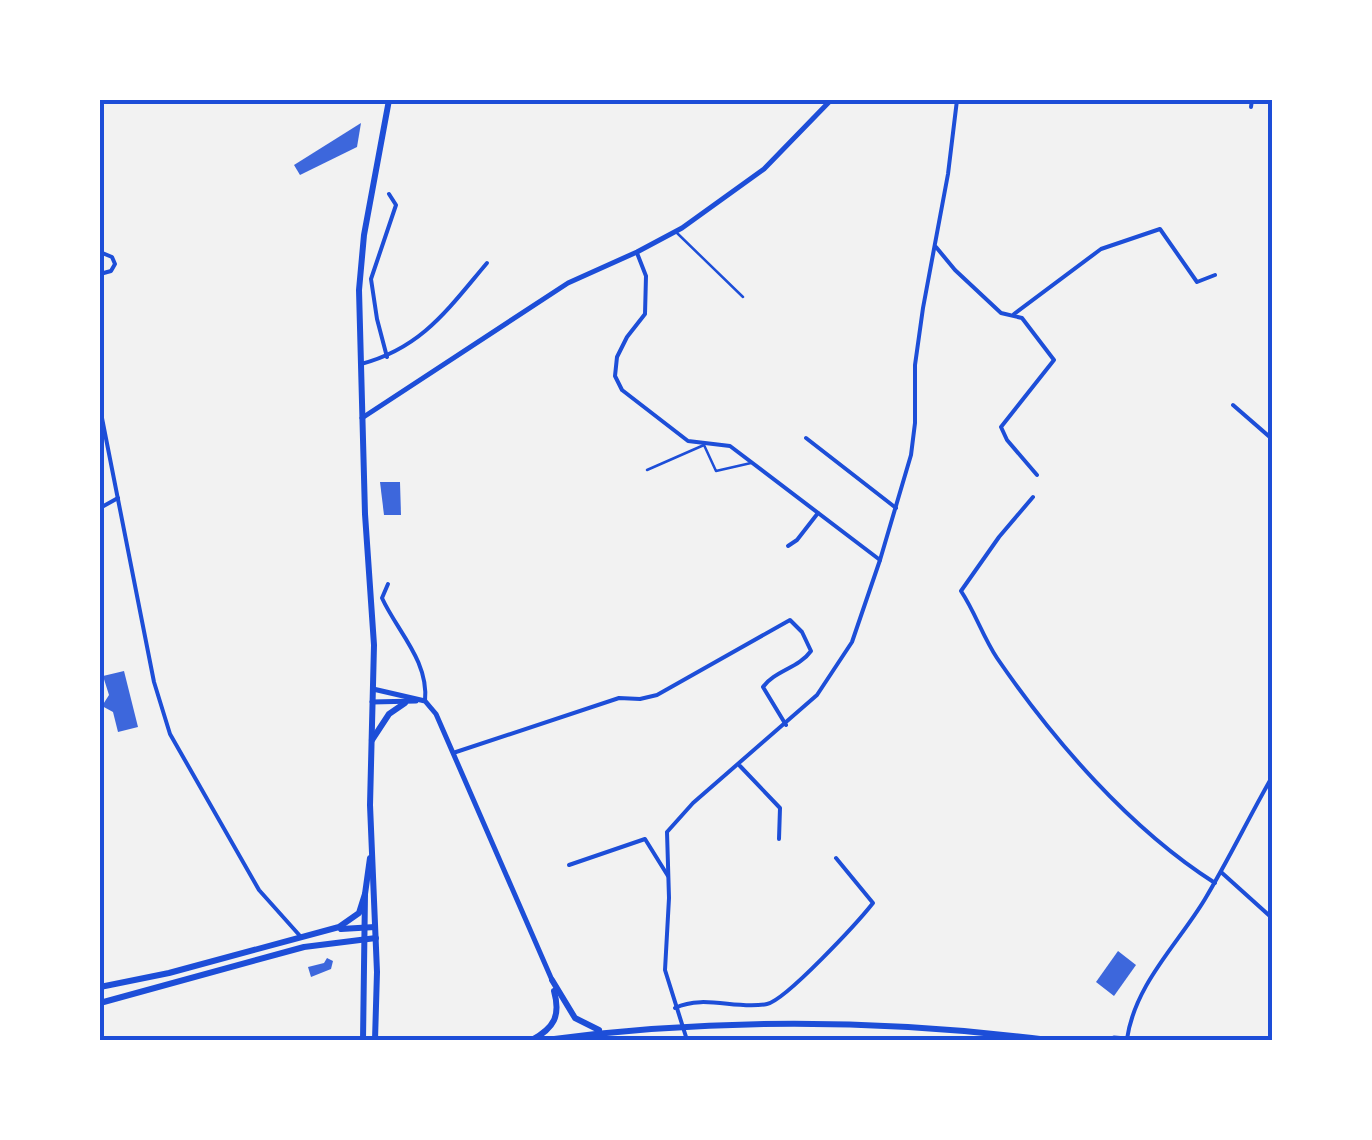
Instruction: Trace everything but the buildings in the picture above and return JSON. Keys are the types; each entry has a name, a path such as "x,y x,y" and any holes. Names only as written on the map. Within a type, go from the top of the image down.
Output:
{"main road":[{"path":"375,1040 376,938 371,852 373,614 362,418 362,249 389,100"},
{"path":"372,741 389,714 405,703"},
{"path":"363,1040 364,928 371,852"},
{"path":"324,932 353,919 366,894"},
{"path":"100,987 169,973 301,937 375,927"},
{"path":"103,1003 304,946 376,938"},
{"path":"552,980 578,1022 611,1031"},
{"path":"532,1040 548,1030 557,1017 552,980"},
{"path":"546,1040 674,1026 872,1024 1048,1040"},
{"path":"733,1040 860,1040"}],"street":[{"path":"362,418 568,283 676,232 764,170 831,100"},
{"path":"686,1040 664,964 668,832 674,822 786,726 842,662 880,560 911,455 916,366 957,100"},
{"path":"1251,107 1252,100"},
{"path":"387,357 371,279 396,205 389,194"},
{"path":"1013,315 1100,250 1160,229 1196,282 1215,276"},
{"path":"676,232 744,298"},
{"path":"936,247 954,270 1001,313 1013,315 1028,325 1054,360 1002,427 1007,440 1036,475"},
{"path":"637,252 646,276 645,314 618,352 614,372 618,385 683,438 699,444 727,445 880,560"},
{"path":"100,255 112,257 115,264 110,271 100,272 100,255"},
{"path":"361,364 387,357 427,332 487,263"},
{"path":"1233,405 1272,438"},
{"path":"100,408 157,696 170,734 259,890 301,937"},
{"path":"806,438 896,508"},
{"path":"647,470 704,445 716,471 751,462"},
{"path":"100,451 108,447"},
{"path":"100,508 118,498"},
{"path":"1033,498 999,537 961,591 995,655 1031,704 1100,784 1149,834 1215,883"},
{"path":"788,546 818,512"},
{"path":"388,584 382,598 412,648 425,684 422,701"},
{"path":"453,753 619,698 640,700 657,695 790,620 802,632 811,651 763,687 786,726"},
{"path":"373,689 422,701 440,722 552,980"},
{"path":"372,702 422,701"},
{"path":"739,765 780,808 779,839"},
{"path":"1127,1038 1153,972 1215,883 1272,777"},
{"path":"569,864 645,840 668,876"},
{"path":"675,1008 694,1002 767,1004 788,992 873,903 836,858"},
{"path":"1221,872 1272,918"},
{"path":"1114,1038 1138,1040"}]}
